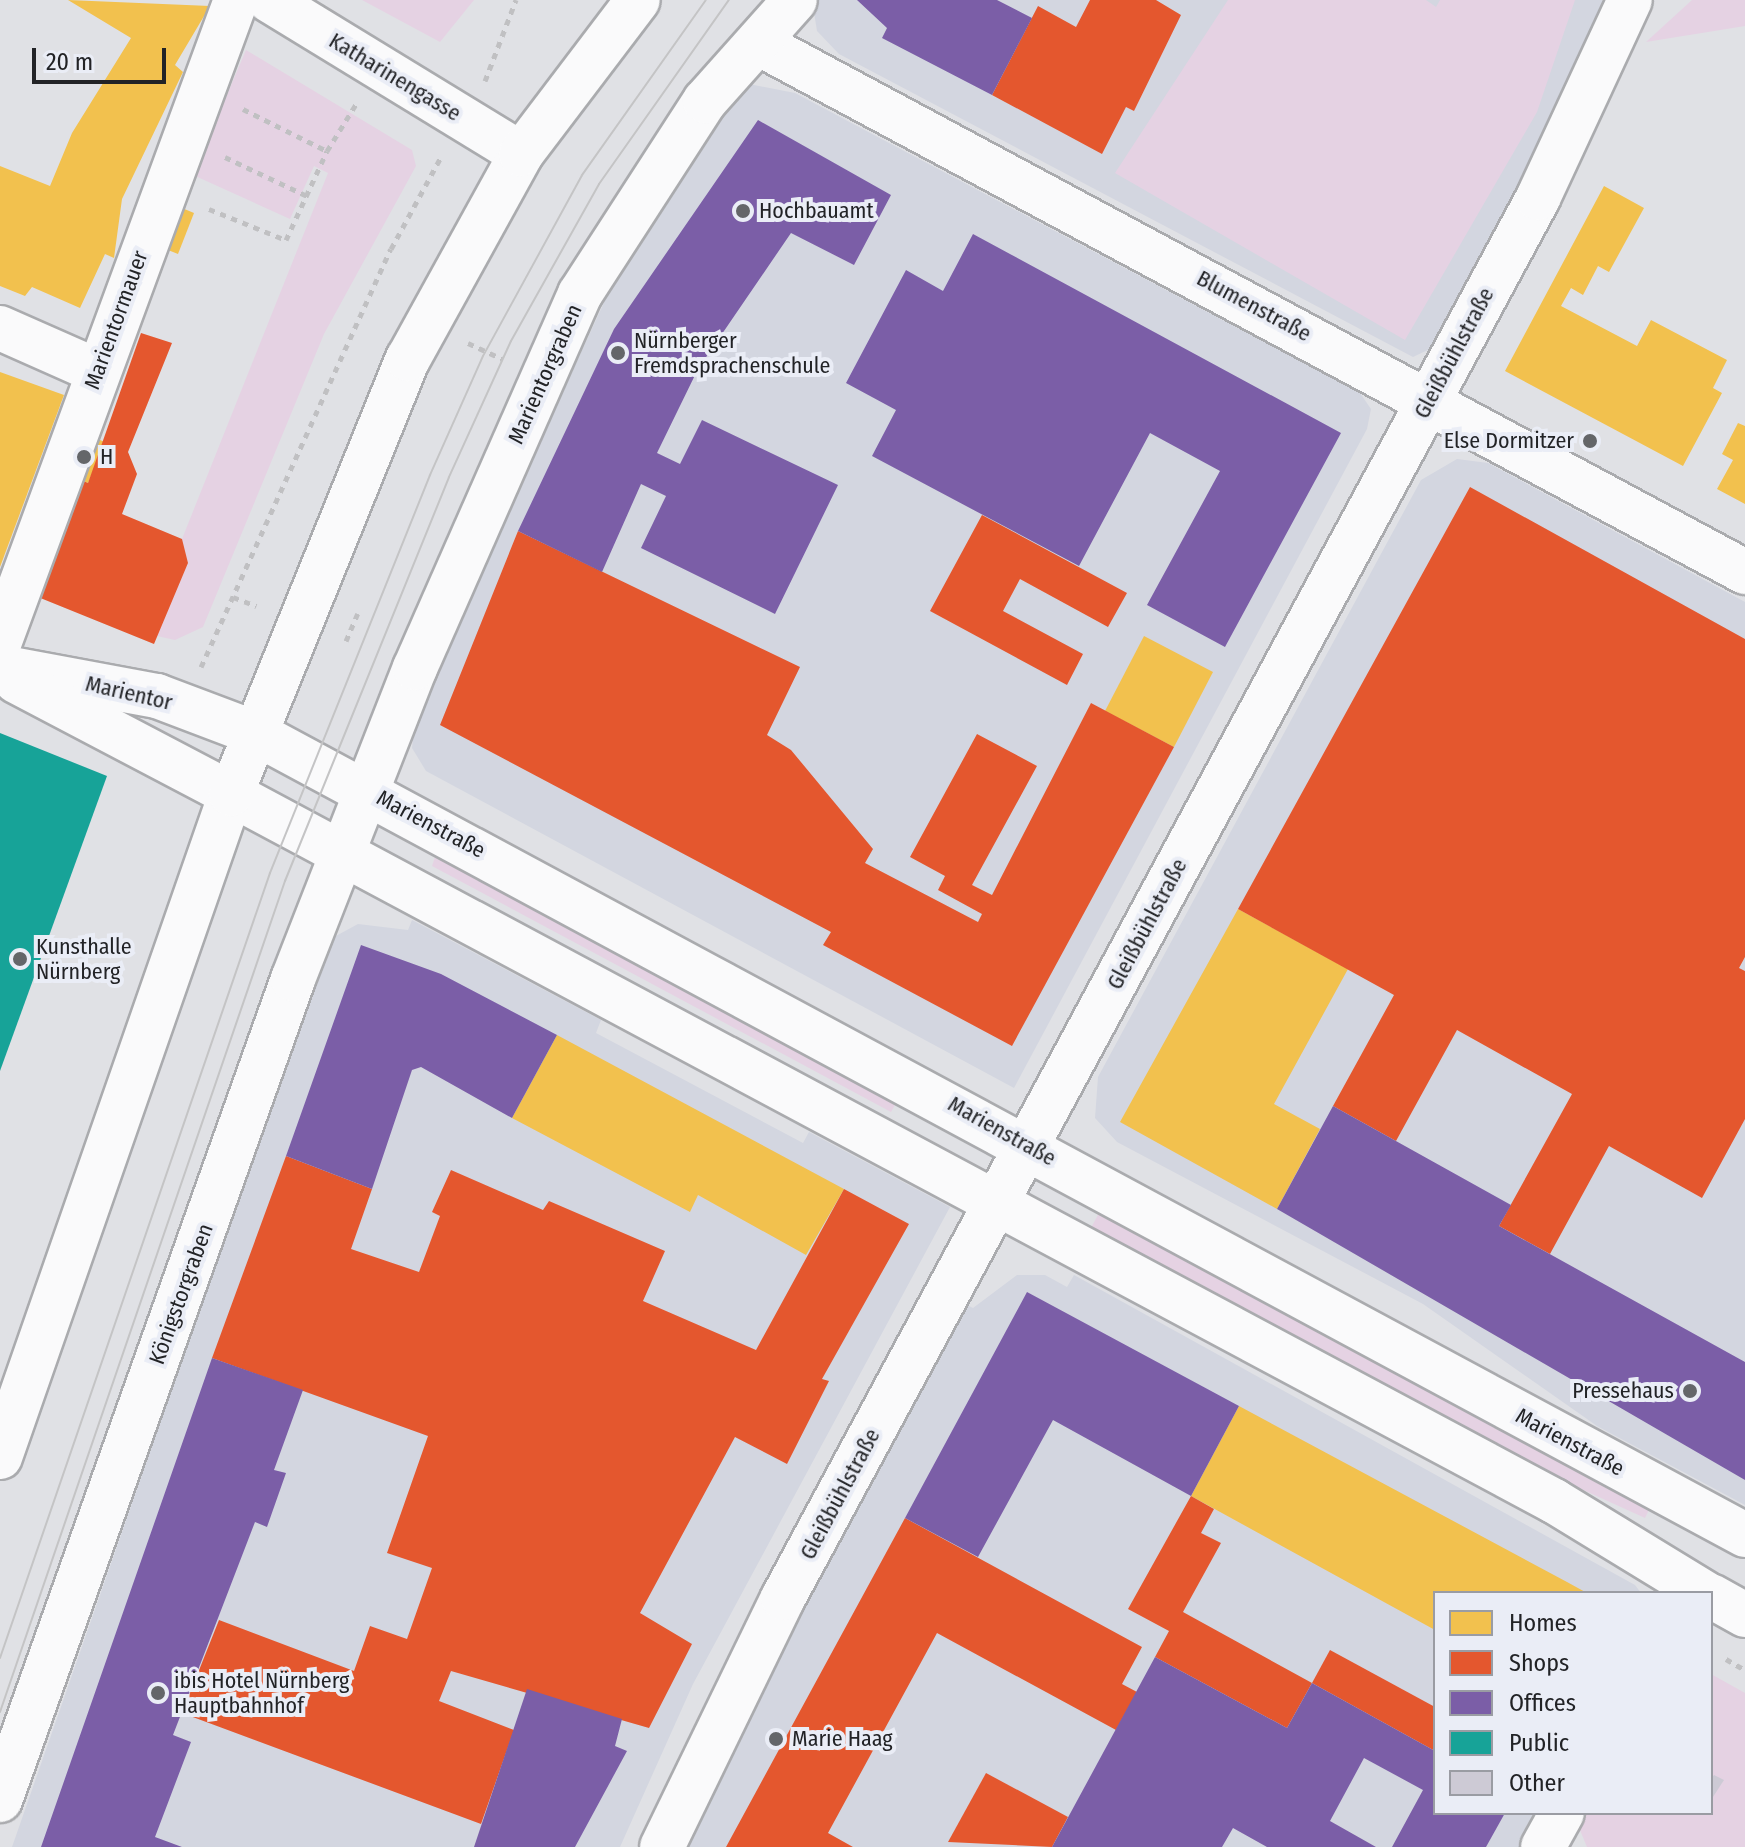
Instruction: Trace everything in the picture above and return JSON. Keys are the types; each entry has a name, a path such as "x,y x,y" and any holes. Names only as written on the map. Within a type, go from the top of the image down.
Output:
{"main road":[{"name":"Marientormauer","path":"0,641 236,0"},
{"name":"Katharinengasse","path":"269,0 521,154"},
{"path":"0,1457 231,794 408,359 521,154 638,0"},
{"name":"Marientorgraben","path":"369,790 415,668 580,294 705,101 760,44 795,0"},
{"name":"Gleißbühlstraße","path":"662,1847 747,1668 1557,160 1630,0"},
{"name":"Blumenstraße","path":"760,44 1430,400 1745,572"},
{"path":"0,328 97,371"},
{"name":"Marientor","path":"0,669 157,696 255,733"},
{"name":"Marientor","path":"0,669 118,741 231,794"},
{"name":"Marienstraße","path":"255,733 369,790 1029,1144 1745,1535"},
{"name":"Königstorgraben","path":"0,1800 344,851 369,790"},
{"path":"231,794 344,851 1609,1531 1696,1591"},
{"path":"1713,1599 1745,1615"},
{"path":"1543,1847 1561,1815"}],"path":[{"path":"197,676 391,249 466,119 516,0"},
{"path":"209,209 286,240 327,151 378,67"},
{"path":"203,89 327,151"},
{"path":"215,152 307,196"},
{"path":"233,597 256,606"},
{"path":"346,641 358,613"}],"shaded area":[{"path":"362,0 474,0 440,42"},
{"path":"812,0 1603,0 1556,119 1434,347 1413,357 839,54 817,31"},
{"path":"1228,0 1426,0 1436,7 1440,0 1575,0 1537,112 1405,340 1115,173"},
{"path":"1692,0 1745,0 1745,26 1646,42"},
{"path":"246,50 412,150 416,166 324,334 203,627 175,640 157,636 188,563 182,539 328,173 314,166 290,219 193,175"},
{"path":"749,84 795,93 1360,393 1371,409 1367,429 1014,1088 426,771 412,748 416,711 607,296 724,103"},
{"path":"1457,459 1488,463 1745,602 1745,1505 1597,1426 1423,1304 1117,1142 1095,1118 1098,1077 1421,480"},
{"path":"436,854 896,1103 891,1112 432,866"},
{"path":"412,920 601,1020 596,1033 803,1143 809,1132 950,1207 693,1684 620,1847 12,1847 324,954 334,937 358,924 408,930"},
{"path":"1099,1213 1649,1510 1645,1518 1410,1411 1085,1239"},
{"path":"1017,1275 1045,1275 1067,1287 1074,1275 1635,1585 1640,1591 1433,1591 1433,1815 1538,1815 1520,1847 681,1847 812,1583 965,1304 973,1308"},
{"path":"1713,1675 1745,1693 1745,1847 1587,1847 1577,1823 1583,1815 1713,1815"}],"building: Homes":[{"path":"68,0 210,6 175,65 183,72 122,199 114,258 105,254 80,308 32,287 25,296 0,286 0,166 50,186 72,133 131,38"},
{"path":"1604,186 1644,208 1609,272 1598,266 1583,295 1571,288 1561,306 1637,346 1651,320 1727,360 1713,388 1722,393 1683,466 1505,371"},
{"path":"170,203 194,213 178,254 153,244"},
{"path":"0,372 64,395 0,567"},
{"path":"1738,423 1745,426 1745,504 1717,489 1733,460 1722,454"},
{"name":"H","path":"80,432 105,442 88,483 64,473"},
{"path":"1144,636 1213,672 1174,747 1105,711"},
{"path":"1238,909 1348,969 1274,1104 1320,1129 1277,1209 1120,1122"},
{"path":"557,1035 844,1189 806,1255 698,1195 690,1212 512,1118"},
{"path":"1239,1406 1583,1591 1433,1591 1433,1629 1191,1496"}],"building: Shops":[{"path":"1090,0 1156,0 1181,15 1134,111 1126,107 1102,154 992,95 1038,6 1076,27"},
{"path":"141,333 172,343 128,452 137,474 122,514 182,539 188,563 154,644 28,593 74,477 88,483"},
{"path":"1470,487 1745,639 1745,957 1739,968 1745,971 1745,1119 1702,1198 1609,1146 1550,1254 1499,1226 1572,1094 1457,1030 1396,1141 1333,1106 1394,995 1238,909"},
{"path":"982,515 1127,593 1108,627 1020,579 1003,611 1083,654 1067,685 930,611"},
{"path":"518,531 800,667 767,735 791,750 873,849 865,863 978,922 982,914 938,890 945,876 910,857 977,734 1037,766 972,885 992,895 1091,703 1174,747 1012,1046 823,945 831,932 440,725"},
{"path":"286,1156 372,1189 351,1249 419,1272 440,1216 432,1212 451,1170 543,1210 549,1201 665,1251 643,1301 756,1350 844,1189 909,1224 822,1379 829,1381 787,1464 735,1437 640,1613 692,1644 649,1728 451,1671 439,1701 514,1730 481,1824 182,1713 219,1620 354,1671 370,1626 407,1639 432,1568 387,1553 428,1436 212,1358"},
{"path":"1191,1496 1214,1509 1201,1533 1221,1543 1183,1612 1312,1683 1287,1728 1155,1657 1169,1631 1128,1609"},
{"path":"905,1518 1142,1647 1122,1684 1137,1692 1116,1730 937,1633 828,1833 853,1847 726,1847"},
{"path":"1330,1650 1433,1706 1433,1750 1312,1683"},
{"path":"986,1773 1068,1817 1052,1847 948,1842"}],"building: Offices":[{"path":"857,0 997,0 1032,18 992,95 882,38 887,28"},
{"path":"758,120 891,195 854,265 791,233 698,369 657,453 680,464 702,420 838,485 775,614 641,548 666,496 641,484 602,572 518,531 614,329"},
{"path":"973,234 1341,433 1225,647 1147,605 1220,471 1150,433 1079,566 872,456 896,410 846,383 906,270 943,291"},
{"path":"361,945 441,974 557,1035 512,1118 421,1067 412,1070 372,1189 286,1156"},
{"path":"1333,1106 1511,1205 1499,1226 1745,1362 1745,1480 1277,1209"},
{"path":"1027,1292 1239,1406 1191,1496 1053,1420 978,1557 905,1518"},
{"path":"212,1358 303,1390 274,1470 286,1473 267,1527 255,1522 173,1735 191,1742 155,1837 182,1847 41,1847"},
{"path":"1155,1657 1287,1728 1312,1683 1433,1750 1433,1815 1504,1815 1486,1847 1392,1847 1423,1790 1364,1758 1330,1821 1376,1847 1267,1847 1233,1828 1222,1847 1052,1847"},
{"path":"527,1689 622,1719 615,1746 627,1751 575,1847 474,1847"}],"building: Public":[{"name":"Kunsthalle Nürnberg","path":"0,733 107,776 0,1071"}],"building: Other":[{"path":"1713,1776 1724,1780 1713,1797"}],"tram line":[{"path":"0,1658 270,873 430,475 483,356 582,175 706,0"},
{"path":"0,1712 285,881 449,477 511,341 599,184 729,0"}],"place":[{"name":"Hochbauamt","path":"743,211"},
{"name":"Nürnberger Fremdsprachenschule","path":"618,353"},
{"name":"Else Dormitzer","path":"1590,441"},
{"name":"H","path":"84,457"},
{"name":"Kunsthalle Nürnberg","path":"20,959"},
{"name":"Pressehaus","path":"1690,1391"},
{"name":"ibis Hotel Nürnberg Hauptbahnhof","path":"158,1693"},
{"name":"Marie Haag","path":"776,1739"}]}
